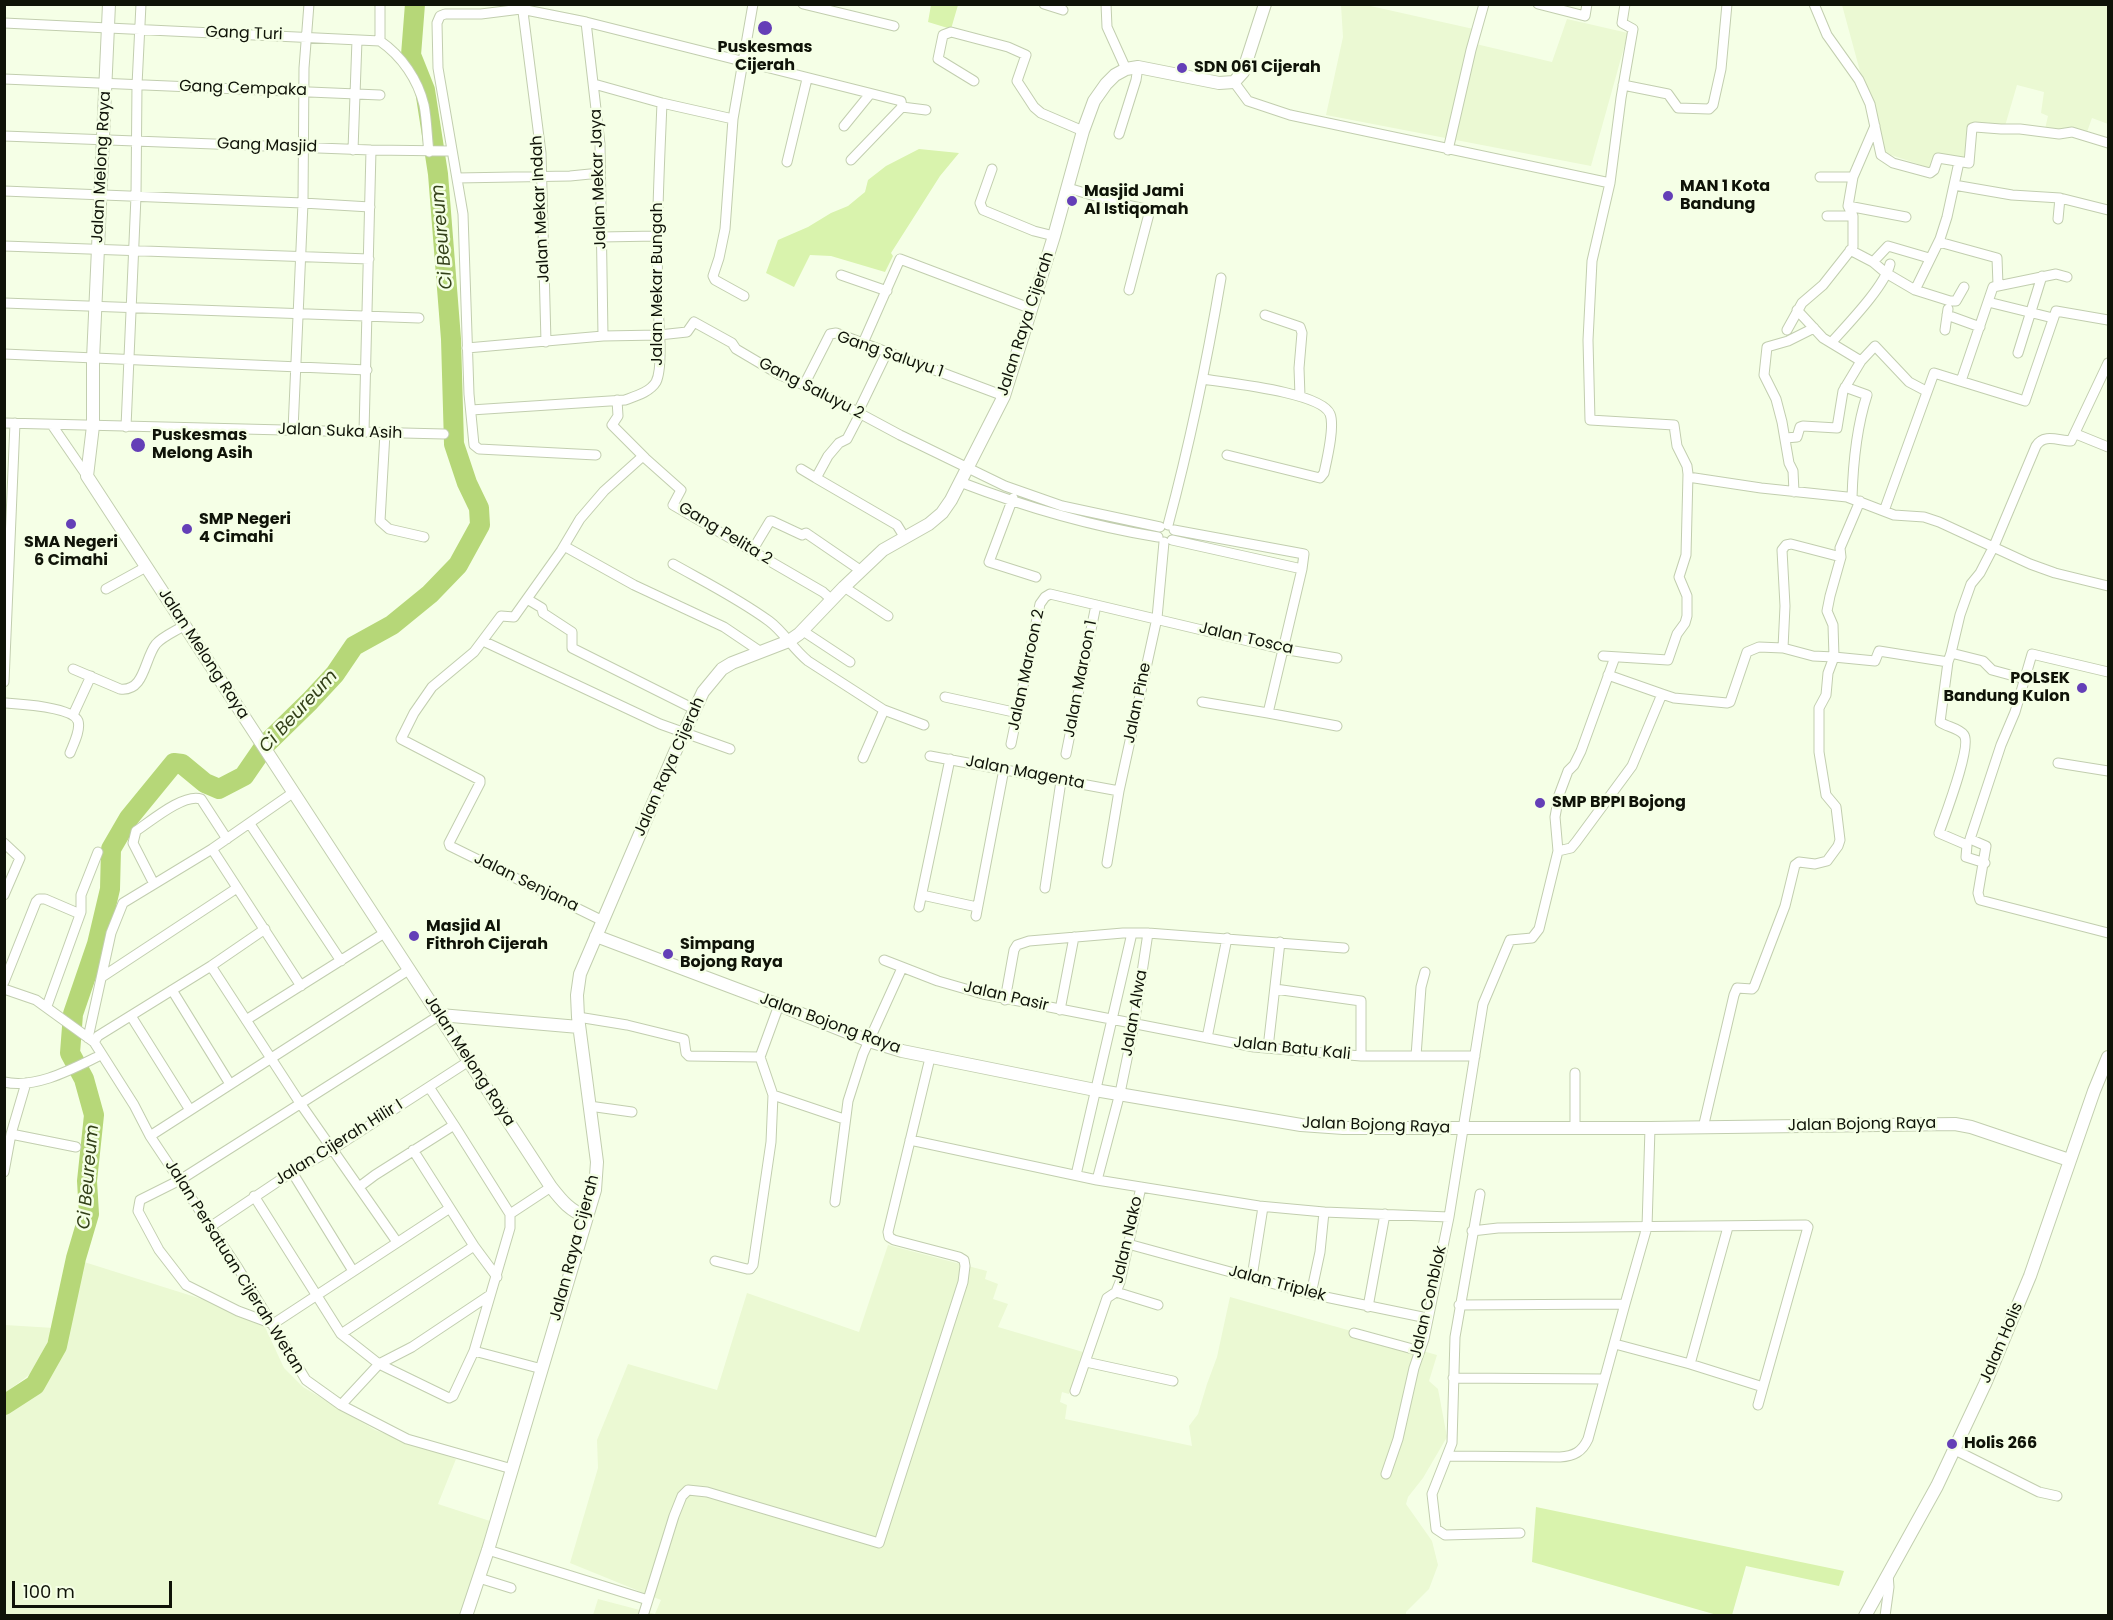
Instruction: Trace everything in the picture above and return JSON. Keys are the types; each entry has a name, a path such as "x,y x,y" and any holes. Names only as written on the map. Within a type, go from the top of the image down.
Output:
{"main road":[{"name":"Jalan Melong Raya","path":"109,4 93,359 93,426 87,476 551,1186 566,1205 587,1217"},
{"path":"1132,68 1219,83 1234,81 1243,72 1265,4"},
{"name":"Jalan Raya Cijerah","path":"466,1616 542,1369 597,1176 578,1022 580,975 596,936 703,692 722,669 789,641 803,631 860,570 883,550 929,524 942,513 1004,396 1094,101 1106,84 1132,68"},
{"name":"Jalan Bojong Raya","path":"596,936 868,1041 930,1058 1095,1090 1319,1126 1703,1128 1954,1124 1971,1126 2069,1160"},
{"path":"440,1015 578,1022"},
{"name":"Jalan Holis","path":"1866,1616 1937,1486 1985,1384 2030,1276 2069,1160 2109,1057"}],"street":[{"path":"126,427 136,196 137,85 141,4"},
{"path":"293,430 309,4"},
{"path":"380,4 380,41 394,51 403,62 420,95 424,106 430,152"},
{"path":"744,296 715,280 713,276 725,229 734,119 753,4"},
{"path":"803,4 843,9 894,26"},
{"path":"1044,4 1063,10"},
{"path":"1106,4 1107,27 1132,68 1136,80 1119,134"},
{"path":"1448,150 1484,4"},
{"path":"1538,4 1585,16 1587,4"},
{"path":"1604,656 1668,660 1688,612 1687,596 1679,577 1686,555 1688,477 1687,466 1677,446 1673,424 1590,420 1588,340 1592,261 1610,183 1623,85 1634,29 1622,24 1625,4"},
{"path":"1623,85 1668,94 1678,108 1709,109 1713,105 1721,69 1727,4"},
{"path":"1814,4 1827,35 1859,80 1870,104 1881,155 1893,163 1930,173 1934,171 1938,158 1969,163 1972,128 1975,127 2059,134 2072,132 2109,143"},
{"path":"596,455 479,449 474,445 467,348 463,214 450,151 438,68 438,19 440,16 481,14 521,7 899,100 902,107"},
{"name":"Jalan Mekar Indah","path":"521,7 541,153 546,342"},
{"name":"Jalan Mekar Jaya","path":"586,22 600,144 603,336"},
{"name":"Gang Turi","path":"4,23 380,41"},
{"path":"974,81 938,60 943,35 951,33 961,35 1008,47 1026,55 1017,81 1034,106 1041,113 1083,131"},
{"path":"353,150 357,40"},
{"name":"Gang Cempaka","path":"4,79 380,95"},
{"path":"787,162 807,79"},
{"path":"1234,81 1244,97 1253,104 1290,115 1610,183"},
{"path":"594,84 662,103 734,119"},
{"path":"844,126 870,94"},
{"name":"Jalan Mekar Bungah","path":"471,410 617,400 638,396 655,383 658,375 659,335 657,236 662,103"},
{"path":"902,107 926,110"},
{"path":"851,160 902,107"},
{"path":"1787,330 1802,303 1829,278 1850,250 1854,240 1853,216 1848,206 1853,177 1875,126"},
{"name":"Gang Masjid","path":"4,136 353,150 450,151"},
{"path":"364,432 371,150"},
{"path":"1915,290 1939,242 1959,162"},
{"path":"992,169 980,203 983,210 1035,231 1054,236"},
{"path":"457,178 541,177 600,173"},
{"path":"1820,177 1853,177"},
{"path":"1954,185 2012,195 2060,198 2109,210"},
{"path":"1068,188 1150,210 1130,290"},
{"path":"4,190 370,207"},
{"path":"2058,219 2060,198"},
{"path":"1848,206 1906,217"},
{"path":"1827,216 1853,216"},
{"path":"602,237 657,236"},
{"path":"1939,242 1995,256 1998,260 1998,285"},
{"path":"4,246 369,259"},
{"path":"1873,262 1888,246 1929,258"},
{"path":"1850,250 1888,269 1915,290 1956,301 1964,287"},
{"path":"862,343 900,259 1032,309"},
{"path":"1831,343 1872,294 1888,269"},
{"path":"1961,381 1993,287 2055,274 2067,277"},
{"path":"841,275 887,291"},
{"path":"2018,353 2042,276"},
{"path":"1165,540 1157,534 1167,527 1188,450 1221,278"},
{"path":"1945,330 1950,301"},
{"path":"1988,302 2053,318"},
{"path":"4,303 368,318 419,318"},
{"path":"1797,310 1831,343 1861,361"},
{"path":"1884,511 1926,391 1936,373 2027,400 2056,311 2109,320"},
{"path":"1265,315 1300,327 1302,333 1299,368 1300,396"},
{"path":"1947,315 1980,327"},
{"name":"Gang Saluyu 2","path":"659,335 687,332 694,322 732,343 736,349 780,375 804,385 967,469 1016,491 1062,506 1304,554 1302,569"},
{"path":"1794,492 1793,471 1789,463 1786,438 1776,399 1764,375 1766,349 1814,328"},
{"name":"Gang Saluyu 1","path":"804,385 830,334 836,333 1004,396"},
{"path":"467,348 603,336 659,335"},
{"path":"1786,438 1797,437 1802,426 1837,428 1845,387 1861,361 1875,346 1909,382 1926,391"},
{"path":"816,478 839,442 847,439 887,352"},
{"path":"4,354 367,370"},
{"path":"2109,363 2076,434 2070,442 2055,438 2039,441 1994,546 1971,584 1960,615 1950,657 1939,719 1944,725 1962,733 1966,739 1965,754 1939,833 1986,846 1978,893 1980,900 2109,933"},
{"path":"1203,379 1300,396 1321,404 1329,411 1332,421 1324,473 1320,478 1227,455"},
{"path":"1703,1128 1734,995 1737,988 1752,989 1754,987 1785,906 1795,865 1799,862 1815,864 1827,861 1838,846 1840,833 1836,807 1826,795 1819,752 1819,708 1826,695 1828,673 1834,657 1833,625 1827,611 1841,557 1840,548 1856,500 1852,465 1860,417 1867,395 1845,387"},
{"name":"Gang Pelita 2","path":"617,400 618,416 612,425 681,490 674,505 824,592 832,600"},
{"name":"Jalan Suka Asih","path":"4,423 444,434"},
{"path":"4,682 9,457 15,423"},
{"path":"52,425 87,476"},
{"path":"385,433 380,521 389,529 424,537"},
{"path":"2076,434 2109,447"},
{"path":"643,456 604,491 580,519 564,546 514,617 501,616 483,641 660,724 730,749"},
{"path":"801,469 850,500 897,525 905,538"},
{"path":"1688,477 1856,500 1894,515 1924,517 2039,567 2109,586"},
{"path":"960,482 1012,502 1058,516 1302,569 1268,713"},
{"path":"1016,491 989,562 1036,577"},
{"path":"752,551 772,520 802,535 806,533 860,570"},
{"path":"1165,540 1174,537 1167,527"},
{"name":"Jalan Pine","path":"1107,863 1119,791 1157,618 1165,540"},
{"path":"1784,648 1785,606 1782,550 1786,545 1791,544 1841,557"},
{"path":"564,546 634,585 724,627 761,652"},
{"path":"1262,559 1264,546"},
{"path":"673,564 723,591 771,622 808,661 884,710 924,726"},
{"path":"106,589 146,567"},
{"path":"844,587 888,616"},
{"name":"Jalan Tosca","path":"1045,597 1050,594 1282,649 1336,658"},
{"name":"Jalan Maroon 2","path":"1011,744 1040,604 1045,597"},
{"path":"527,599 542,608 543,613 572,632 572,648 694,709"},
{"name":"Jalan Maroon 1","path":"1066,754 1096,605"},
{"path":"73,669 120,689 128,690 136,686 157,642 185,625"},
{"path":"803,631 850,662"},
{"name":"Jalan Senjana","path":"483,641 474,652 432,687 414,712 401,739 480,780 449,845 603,921"},
{"path":"1608,675 1674,698 1727,703 1731,699 1747,652 1760,647 1784,648 1814,656 1875,661 1879,651 1950,657 1983,661 1992,670 2025,679"},
{"path":"1984,863 1966,857 1968,842 2031,656 2034,654 2109,672"},
{"path":"1615,657 1581,751 1568,771 1559,795 1555,817 1558,851 1571,848 1632,766 1662,694"},
{"path":"73,715 91,676"},
{"path":"945,697 1018,713"},
{"path":"1202,702 1337,726"},
{"path":"4,703 42,707 73,715 77,719 78,727 70,753"},
{"path":"863,758 884,710"},
{"name":"Jalan Magenta","path":"930,756 1119,791"},
{"path":"919,907 950,759"},
{"path":"2058,763 2109,771"},
{"path":"922,895 976,912 1005,769"},
{"path":"1045,888 1061,781"},
{"path":"265,929 132,1016 98,1036 87,1038 111,933 123,903 212,849 294,792"},
{"path":"154,884 133,843 134,837 136,831 180,801 189,798 201,799 227,839"},
{"path":"250,824 341,961"},
{"path":"4,843 20,858 9,874 4,895"},
{"path":"212,849 301,986"},
{"name":"Jalan Conblok","path":"1386,1474 1398,1439 1420,1351 1449,1217 1483,1004 1510,940 1532,938 1539,929 1558,851"},
{"path":"47,1006 81,911 81,896 98,852"},
{"path":"102,977 237,888"},
{"path":"4,982 39,899 81,911"},
{"path":"246,1020 386,932"},
{"name":"Jalan Alwa","path":"1076,1175 1132,933"},
{"path":"1005,1000 1014,950 1017,945 1029,941 1148,933 1344,948"},
{"name":"Jalan Alwa","path":"1097,1180 1120,1093 1134,1024 1148,933"},
{"path":"1060,1010 1074,937"},
{"path":"1207,1038 1227,938"},
{"path":"1268,1048 1280,942"},
{"name":"Jalan Pasir","path":"884,960 938,981 1005,1000 1111,1020"},
{"path":"211,966 300,1103 397,1242"},
{"path":"835,1202 848,1101 868,1041 902,968"},
{"path":"150,1136 410,969"},
{"path":"1416,1056 1421,987 1425,972"},
{"name":"Jalan Persatuan Cijerah Wetan","path":"4,989 20,993 47,1006 87,1038 101,1055 134,1105 150,1136 273,1324 306,1380 341,1405 406,1438 512,1469"},
{"path":"1275,989 1361,1001 1360,1056"},
{"path":"172,990 230,1084"},
{"path":"715,1261 747,1269 753,1265 771,1142 773,1095 760,1057 779,1005"},
{"path":"440,1015 180,1180 140,1200 138,1205 141,1218 159,1251 186,1286 238,1311 273,1324 450,1208"},
{"path":"132,1016 190,1110"},
{"name":"Jalan Batu Kali","path":"1111,1020 1268,1048 1360,1056 1475,1056"},
{"path":"578,1022 627,1024 684,1039 686,1053 689,1056 760,1057"},
{"path":"4,1082 26,1083 65,1073 101,1055"},
{"path":"644,1616 674,1516 682,1496 688,1490 707,1492 879,1543 963,1282 965,1266 964,1260 959,1257 903,1242 890,1237 888,1232 930,1058"},
{"name":"Jalan Cijerah Hilir I","path":"210,1227 254,1196 333,1149 469,1061"},
{"path":"1575,1073 1575,1128"},
{"path":"5,1166 11,1134 26,1083"},
{"path":"254,1196 340,1334 379,1364 449,1398 453,1396 474,1351 510,1228 510,1214 429,1087"},
{"path":"773,1095 844,1119"},
{"path":"589,1106 632,1112"},
{"path":"359,1187 454,1125"},
{"path":"1448,1456 1560,1457 1576,1454 1584,1448 1647,1227 1650,1128"},
{"path":"11,1134 76,1148"},
{"path":"910,1140 1097,1180 1263,1207 1449,1217"},
{"path":"413,1150 474,1246 497,1277"},
{"path":"292,1172 353,1270"},
{"path":"510,1214 551,1186"},
{"name":"Jalan Nako","path":"1076,1392 1107,1298 1116,1292 1141,1187"},
{"path":"1480,1194 1459,1305 1453,1378 1453,1430 1448,1456 1434,1484 1432,1494 1436,1529 1445,1535 1520,1533"},
{"path":"1252,1277 1263,1207"},
{"path":"1311,1294 1320,1252 1324,1212"},
{"path":"1368,1307 1385,1214"},
{"path":"1472,1231 1498,1228 1806,1225 1809,1229 1758,1405"},
{"path":"1690,1364 1728,1227"},
{"name":"Jalan Triplek","path":"1128,1244 1311,1294 1426,1318"},
{"path":"340,1334 474,1246"},
{"path":"1116,1292 1158,1305"},
{"path":"341,1405 379,1364 412,1347 490,1295"},
{"path":"1459,1305 1626,1304"},
{"path":"1354,1333 1420,1351"},
{"path":"1615,1344 1763,1387"},
{"path":"474,1351 542,1369"},
{"path":"1086,1362 1173,1381"},
{"path":"1453,1378 1604,1379"},
{"path":"1954,1450 2039,1492 2057,1496"},
{"path":"488,1550 648,1600"},
{"path":"1885,1616 1889,1587 1888,1574"},
{"path":"479,1578 511,1588"}],"shaded area":[{"path":"1341,5 1366,5 1478,30 1476,44 1552,62 1567,19 1628,33 1591,166 1326,115 1343,37"},
{"path":"1842,5 2108,5 2108,124 2092,118 2087,132 2073,127 2066,134 2045,129 2048,116 2041,113 2044,92 2017,85 2005,126 1977,123 1968,160 1939,154 1933,169 1882,152"},
{"path":"888,1245 987,1271 985,1279 998,1284 993,1299 1008,1304 998,1327 1083,1352 1069,1394 1062,1392 1060,1402 1067,1405 1065,1419 1192,1446 1189,1426 1198,1414 1217,1357 1230,1297 1437,1355 1429,1381 1438,1389 1447,1437 1423,1478 1408,1497 1406,1504 1432,1541 1438,1565 1429,1589 1406,1612 1406,1615 593,1615 598,1599 655,1614 661,1600 570,1563 598,1468 597,1440 628,1364 717,1390 747,1293 859,1332"},
{"path":"81,1261 208,1301 265,1327 284,1368 303,1387 375,1430 456,1459 438,1504 490,1521 461,1615 5,1615 4,1413 32,1393 60,1350"},
{"path":"5,1325 54,1328 33,1372 5,1393"}],"green space":[{"path":"931,5 958,5 951,29 928,22"},
{"path":"919,149 959,153 940,176 891,253 893,256 885,272 831,256 810,255 794,287 766,273 778,240 848,206 865,192 868,180 886,166"},
{"path":"1536,1507 1844,1571 1839,1586 1746,1566 1732,1615 1717,1615 1532,1562"}],"waterway":[{"name":"Ci Beureum","path":"4,1405 35,1385 57,1346 76,1258 89,1214 87,1181 94,1115 84,1079 70,1053 73,1014 97,944 110,889 111,849 129,818 174,763 182,764 205,783 219,789 244,776 266,744 335,674 354,646 392,625 430,594 458,565 480,525 479,508 467,483 454,444 451,339 438,174 425,90 411,55 415,4"}],"place":[{"name":"Puskesmas Cijerah","path":"765,28"},
{"name":"SDN 061 Cijerah","path":"1182,68"},
{"name":"MAN 1 Kota Bandung","path":"1668,196"},
{"name":"Masjid Jami Al Istiqomah","path":"1072,201"},
{"name":"Puskesmas Melong Asih","path":"138,445"},
{"name":"SMA Negeri 6 Cimahi","path":"71,524"},
{"name":"SMP Negeri 4 Cimahi","path":"187,529"},
{"name":"POLSEK Bandung Kulon","path":"2082,688"},
{"name":"SMP BPPI Bojong","path":"1540,803"},
{"name":"Masjid Al Fithroh Cijerah","path":"414,936"},
{"name":"Simpang Bojong Raya","path":"668,954"},
{"name":"Holis 266","path":"1952,1444"}]}
